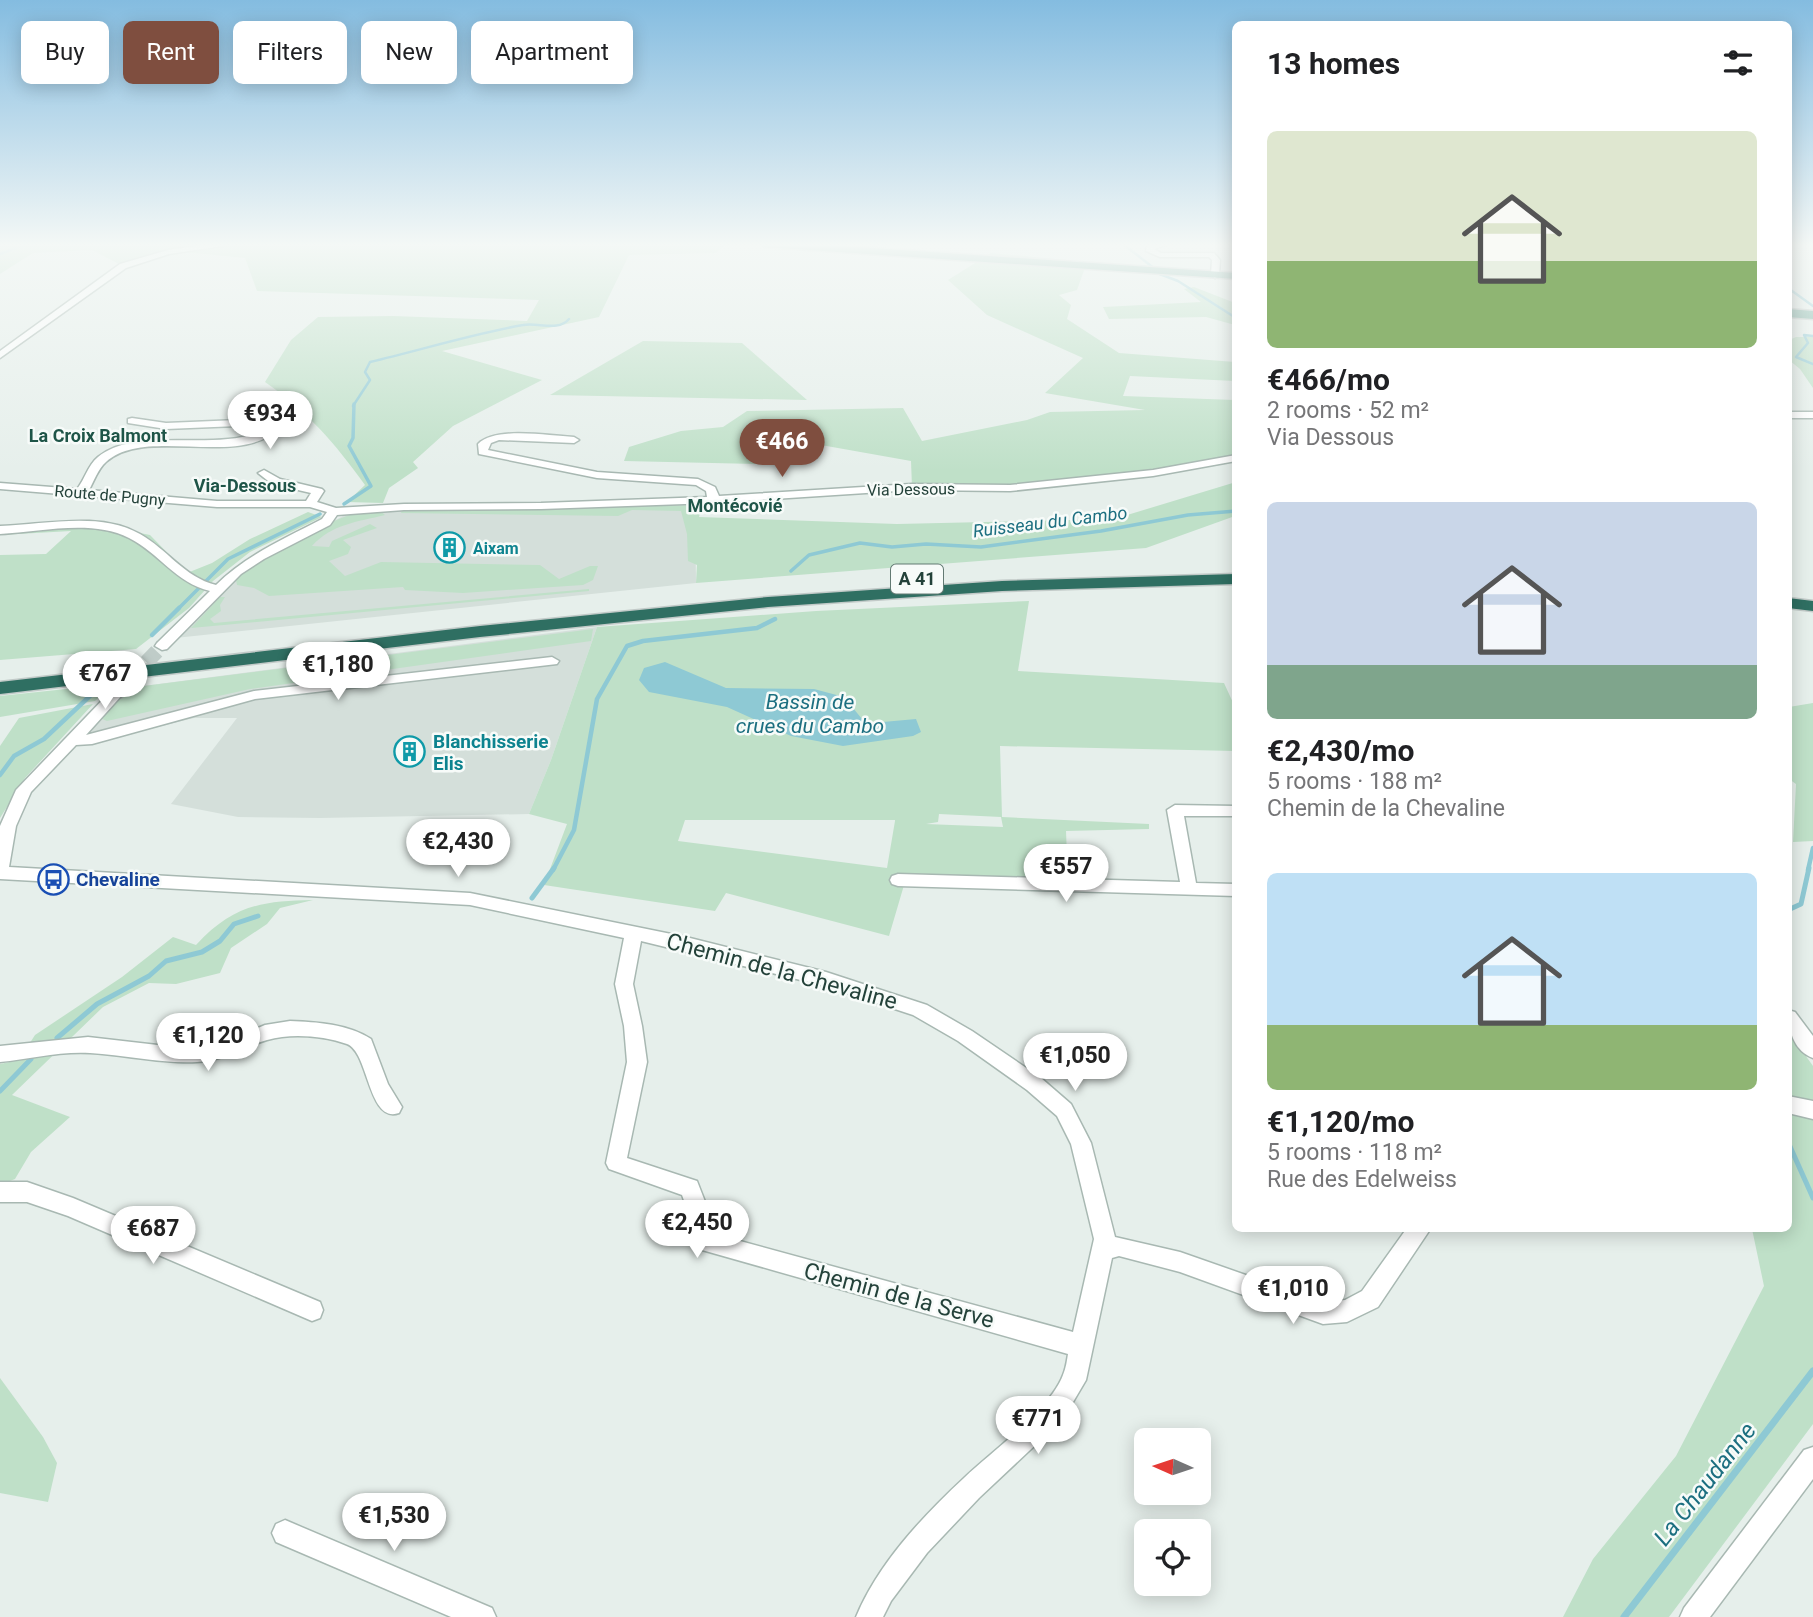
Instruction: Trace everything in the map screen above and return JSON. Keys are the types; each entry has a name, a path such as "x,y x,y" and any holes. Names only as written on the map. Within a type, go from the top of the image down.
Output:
{"highway":[{"name":"A 41","path":"0,676 532,614 810,586 1024,573 1232,568"},
{"name":"A 41","path":"0,688 551,624 769,602 965,588 1232,579"},
{"path":"1792,592 1813,595"},
{"path":"1792,603 1813,606"}],"street":[{"path":"0,355 49,319"},
{"path":"1792,415 1813,415"},
{"path":"80,493 86,487 97,464 114,453 180,444 244,443 258,439 274,429 263,422 179,426 132,421"},
{"path":"575,440 498,437 482,446 483,452 597,475 698,482 710,489 714,500"},
{"name":"Via Dessous","path":"333,512 404,507 714,500 912,487 1010,488 1153,473 1232,459"},
{"path":"264,473 276,482 318,491 310,504"},
{"name":"Route de Pugny","path":"0,486 228,505 310,504 325,506 333,512"},
{"path":"163,646 206,587 326,522 333,512"},
{"path":"0,530 73,526 131,534 206,587"},
{"path":"71,740 92,739 254,695 552,661"},
{"path":"0,872 2,847 15,806 24,790 116,694"},
{"path":"85,725 122,731"},
{"path":"1189,888 1175,810 1232,811"},
{"name":"Chemin de la Chevaline","path":"0,872 470,899 634,932 826,979 920,1010 965,1036 1034,1084 1064,1110 1081,1143 1110,1245 1074,1380 1055,1410 970,1489 919,1544 882,1592 869,1617"},
{"path":"898,880 1232,890"},
{"name":"Chemin de la Serve","path":"634,932 624,984 637,1062 616,1163 690,1188 710,1243 1082,1346"},
{"path":"1792,1022 1813,1050"},
{"path":"0,1054 88,1045 175,1055 201,1054 227,1049 265,1033 290,1029 318,1030 354,1038 364,1045 379,1087 392,1107"},
{"path":"1792,1105 1813,1110"},
{"path":"0,1192 27,1192 73,1208 312,1311"},
{"path":"1110,1245 1180,1262 1323,1313 1347,1311 1370,1299 1417,1232"},
{"path":"1693,1617 1813,1459"},
{"path":"285,1533 483,1617"}],"shaded area":[{"path":"695,509 696,583 175,638 240,574 270,554 347,514 362,511"},
{"path":"597,627 551,760 529,814 238,817 171,804 237,718 194,718 81,746 106,710 128,688"}],"green space":[{"path":"315,319 588,319 442,351 542,380 453,426 413,462 418,468 389,488 383,503 347,502 365,485 320,429 265,382 291,340"},
{"path":"997,319 1068,319 1119,353 1232,362 1232,381 1130,376 1123,396 1232,400 1232,458 1130,475 1010,488 912,487 911,461 821,445 812,460 798,460 801,447 776,446 756,464 624,461 629,447 681,431 723,427 747,411 903,408 922,441 1027,420 1050,412 1145,410 1045,393 1083,358"},
{"path":"1215,319 1232,319 1232,324"},
{"path":"1813,337 1813,388 1792,362 1792,339"},
{"path":"643,341 742,343 807,400 550,395"},
{"path":"1232,483 1232,517 1146,548 696,583 697,565 688,561 687,534 681,511 632,510 618,516 401,513 402,510 702,505 699,517 897,524 1114,519"},
{"path":"363,511 380,511 385,515 337,528 312,546 329,547 332,541 370,524 377,528 343,540 351,547 348,554 329,561 345,576 381,562 540,565 559,579 590,566 598,566 593,580 583,585 463,593 405,590 403,587 269,596 254,588 237,585 236,580 245,571 277,550 335,521"},
{"path":"308,512 322,517 250,552 213,581 189,608 136,649 0,660 0,555 46,554 71,531 0,535 0,528 100,525 150,535 187,573 212,563 250,539"},
{"path":"589,589 191,628 220,597 225,597 220,605 221,611 210,619 214,623"},
{"path":"1029,601 1018,671 1224,683 1232,700 1232,751 1000,746 1002,817 1149,824 1149,829 1066,831 1068,881 907,875 889,936 726,893 715,911 544,885 567,824 529,814 551,760 597,627 816,611","holes":["939,814 1001,817 1003,827 926,824 938,822","685,820 895,820 887,868 678,841"]},
{"path":"593,629 591,641 250,689 107,721 100,718 128,688"},
{"path":"113,684 95,701 0,717 0,696"},
{"path":"1813,703 1813,841 1793,842 1796,784 1792,781 1792,706"},
{"path":"93,704 25,778 0,818 0,746 19,718"},
{"path":"313,900 280,908 267,924 231,948 220,973 176,984 149,983 103,1007 12,1095 70,1117 31,1152 15,1179 0,1185 0,1064 19,1060 35,1035 122,977 173,937 196,945 223,921 249,908 278,902"},
{"path":"1792,1037 1813,1066 1813,1102 1792,1096"},
{"path":"1792,1113 1813,1117 1813,1424 1669,1617 1563,1617 1593,1559 1676,1456 1764,1286 1753,1232 1792,1232"},
{"path":"0,1378 43,1437 57,1463 48,1502 0,1493"}],"water":[{"name":"Bassin de crues du Cambo","path":"665,662 726,688 814,689 844,697 862,719 872,723 916,719 921,732 913,736 843,746 791,736 727,707 649,692 639,680 644,668"}],"waterway":[{"path":"354,404 370,380 365,372 370,362 466,337 529,324 559,325 568,319"},
{"name":"La Chaudanne","path":"1813,336 1804,335 1808,343 1796,357 1813,364"},
{"path":"344,504 371,486 349,446 353,438 354,404"},
{"name":"Ruisseau du Cambo","path":"791,571 809,555 860,543 892,547 926,544 981,547 1101,531 1188,515 1232,511"},
{"path":"152,635 228,559 320,514"},
{"path":"553,870 574,830 597,699 627,646 643,641 757,628 775,619"},
{"path":"0,775 14,756 44,739 92,694"},
{"name":"La Chaudanne","path":"1808,870 1813,848"},
{"path":"532,898 554,868"},
{"name":"La Chaudanne","path":"1792,908 1801,904 1809,868"},
{"path":"57,1038 97,1004 149,976 166,961 202,952 220,941 234,924 258,916"},
{"path":"0,1091 31,1059"},
{"name":"La Chaudanne","path":"1792,1151 1813,1198"},
{"name":"La Chaudanne","path":"1624,1617 1813,1371"}],"tunnel":[{"path":"116,694 162,646"}],"place":[{"name":"Aixam","path":"450,548"},
{"name":"Blanchisserie Elis","path":"410,752"},
{"name":"Chevaline","path":"53,879"}],"district":[{"name":"La Croix Balmont","path":"98,436"},
{"name":"Via-Dessous","path":"245,486"},
{"name":"Montécovié","path":"735,506"}]}
